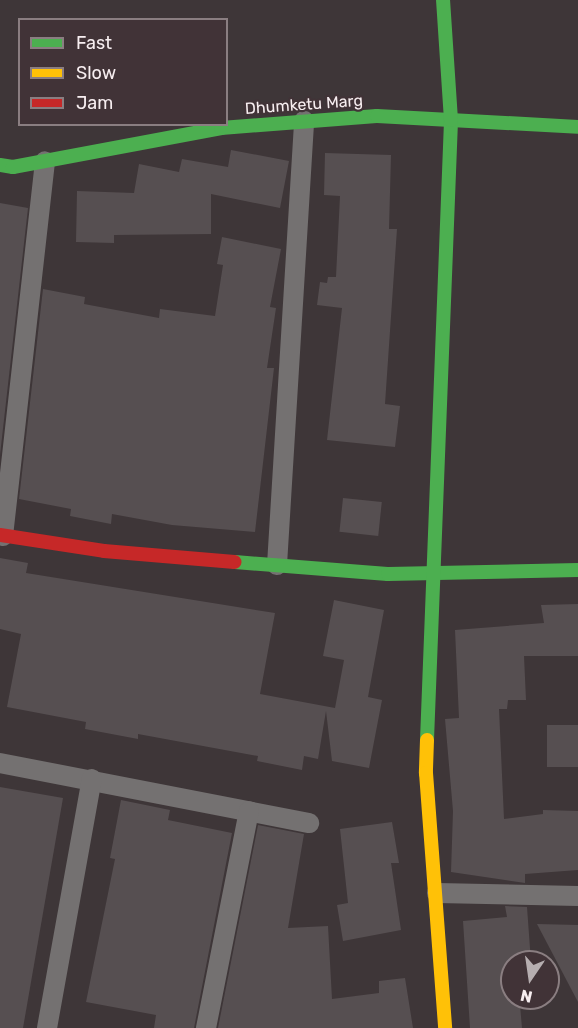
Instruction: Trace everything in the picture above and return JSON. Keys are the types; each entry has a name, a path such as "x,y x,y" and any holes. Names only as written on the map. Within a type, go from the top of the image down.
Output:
{"street":[{"path":"443,0 451,120 426,772 437,893 445,1028"},
{"name":"Dhumketu Marg","path":"0,165 45,161 220,128 377,116 578,127"},
{"path":"277,565 304,121"},
{"path":"45,161 2,535 104,551 388,574 578,570"},
{"path":"0,763 92,779 309,823"},
{"path":"47,1028 92,779"},
{"path":"206,1028 249,811"},
{"path":"437,893 578,896"}],"building":[{"path":"231,150 289,161 280,208 211,194 211,234 114,235 114,243 76,242 77,191 134,193 139,164 179,172 182,159 228,167"},
{"path":"325,153 391,155 389,229 397,229 385,404 400,406 395,447 327,440 342,308 317,305 320,282 327,283 328,277 336,277 340,196 324,195"},
{"path":"0,203 28,208 0,455"},
{"path":"222,237 281,249 270,307 276,308 267,368 274,368 255,532 172,525 112,514 111,524 70,516 71,509 19,499 43,289 85,297 84,304 159,318 160,309 215,316 223,265 217,264"},
{"path":"343,498 382,502 378,536 339,532"},
{"path":"0,558 28,563 26,573 275,613 260,694 335,708 344,660 323,656 334,600 384,610 368,697 382,700 369,768 332,761 326,711 318,759 304,756 302,770 257,761 258,756 138,734 138,739 85,729 86,722 7,707 21,634 0,629"},
{"path":"578,604 578,656 524,656 526,700 508,700 507,709 499,709 504,819 543,814 543,810 578,811 578,870 525,874 525,883 451,872 453,811 445,719 459,718 455,630 544,623 541,605"},
{"path":"547,725 578,725 578,767 547,767"},
{"path":"0,787 63,798 23,1028 0,1028"},
{"path":"121,800 170,810 168,820 232,833 194,1028 154,1028 156,1015 86,1002 115,859 110,858"},
{"path":"392,822 399,863 391,863 401,930 343,941 337,905 348,903 340,829"},
{"path":"258,825 304,834 288,928 328,926 332,999 379,993 379,981 405,978 413,1028 218,1028"},
{"path":"505,906 527,907 530,950 500,950 500,1010 520,1010 522,1028 470,1028 463,921 507,917"},
{"path":"537,924 578,925 578,1002 560,968 560,950 551,950"}],"traffic: fast":[{"path":"427,740 451,120 443,0"},
{"path":"0,165 13,167 221,128 377,116 578,127"},
{"path":"235,562 388,574 578,570"}],"traffic: slow":[{"path":"427,740 426,773 445,1028"}],"traffic: jam":[{"path":"0,535 104,551 235,562"}]}
